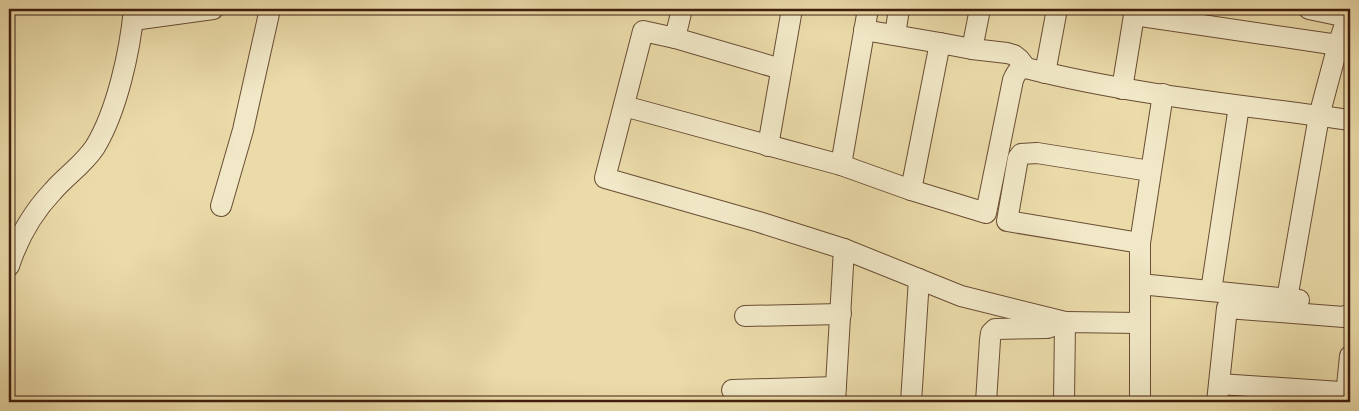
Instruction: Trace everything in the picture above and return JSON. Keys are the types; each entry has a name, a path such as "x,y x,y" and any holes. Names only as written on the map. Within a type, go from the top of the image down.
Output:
{"street":[{"path":"9,266 12,255 28,222 52,191 78,167 94,148 113,109 127,55 133,14 213,9"},
{"path":"221,206 243,130 270,9"},
{"path":"675,38 682,9"},
{"path":"768,146 792,9"},
{"path":"841,166 868,9"},
{"path":"895,35 899,9"},
{"path":"972,49 980,9"},
{"path":"1035,70 1057,9"},
{"path":"1287,299 1319,116 1338,45 1349,14 1309,9"},
{"path":"1122,89 1135,12 1203,17 1338,45"},
{"path":"864,30 972,49 1007,53 1035,70"},
{"path":"781,69 675,38 643,31 605,178 759,222 844,249 961,296 1065,322 1140,323"},
{"path":"910,190 940,43"},
{"path":"986,213 1013,80 1018,71 1035,70 1122,89 1350,120"},
{"path":"1140,402 1140,243 1163,94"},
{"path":"624,106 841,166 1007,221 1140,243"},
{"path":"1239,106 1222,297 1218,393 1341,392 1346,390 1350,356"},
{"path":"1007,221 1018,158 1021,154 1036,153 1150,171"},
{"path":"732,390 836,395 844,249"},
{"path":"911,402 919,279"},
{"path":"1140,284 1344,317 1350,314"},
{"path":"1222,297 1287,299 1350,305"},
{"path":"745,316 840,314"},
{"path":"986,402 991,333 1000,329 1047,328 1065,322"},
{"path":"1064,402 1065,322"}]}
